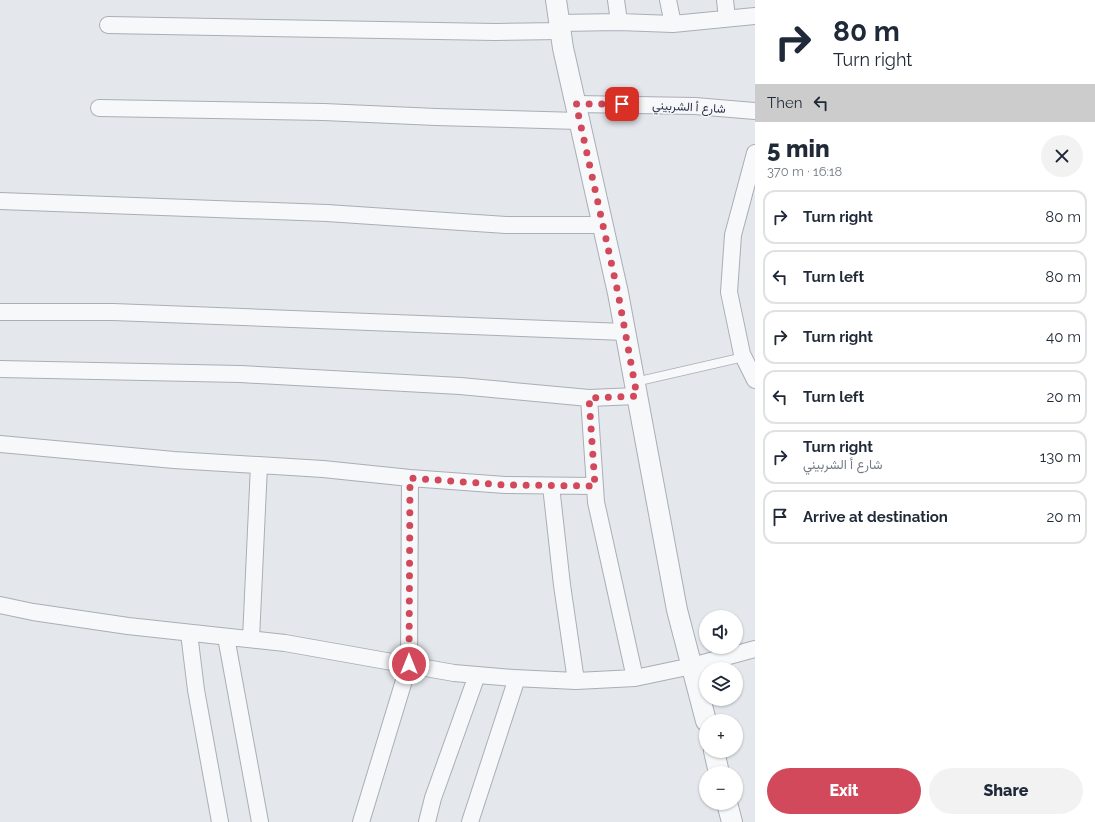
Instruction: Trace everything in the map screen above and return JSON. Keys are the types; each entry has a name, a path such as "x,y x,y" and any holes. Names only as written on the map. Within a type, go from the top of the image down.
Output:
{"street":[{"path":"556,0 560,27 625,332 677,610 704,714"},
{"path":"616,0 619,22"},
{"path":"668,0 673,24"},
{"path":"725,0 727,18"},
{"path":"108,25 495,32 619,22 673,24 755,16"},
{"name":"شارع أ الشربيني","path":"99,108 324,112 436,117 695,106 755,111"},
{"path":"755,153 733,235 729,292 744,357 755,380"},
{"path":"0,201 327,213 506,224 603,225"},
{"path":"0,312 113,312 625,332"},
{"path":"0,368 240,374 460,386 589,398 636,389"},
{"path":"589,398 596,502 635,678"},
{"path":"0,444 174,460 323,469 410,478 505,485 595,486"},
{"path":"252,639 259,465"},
{"path":"361,822 409,664 410,478"},
{"path":"551,486 562,585 576,681"},
{"path":"0,605 34,612 128,626 285,643 454,673 517,678 576,681 635,678 692,666 755,649"},
{"path":"188,633 196,690 220,822"},
{"path":"226,637 243,722 260,822"},
{"path":"427,822 433,798 477,675"},
{"path":"470,822 517,678"},
{"path":"729,810 732,822"}],"lane":[{"path":"636,389 744,357"}],"route":[{"path":"409,664 410,478 505,485 595,486 589,398 637,396 618,293 576,104 622,104"}]}
